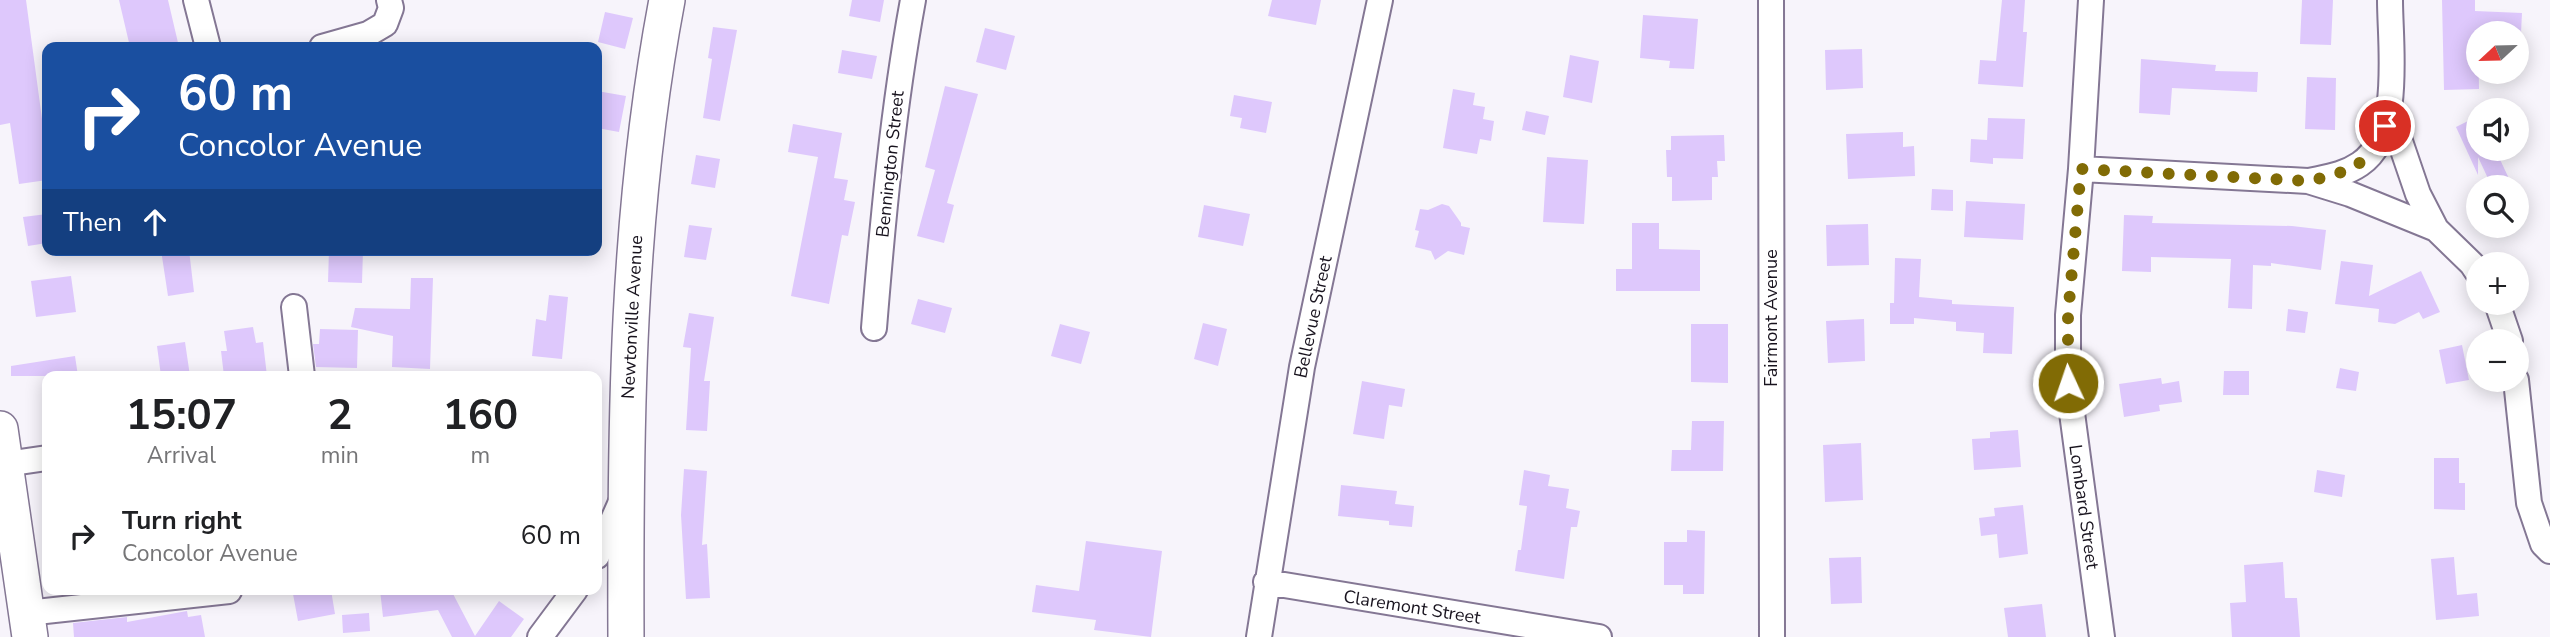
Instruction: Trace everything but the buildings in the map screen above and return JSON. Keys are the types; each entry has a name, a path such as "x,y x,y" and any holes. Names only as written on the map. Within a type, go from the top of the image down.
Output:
{"main road":[{"name":"Newtonville Avenue","path":"626,637 625,492 633,269 644,158 667,0"},
{"path":"0,429 29,625"}],"street":[{"path":"196,0 207,42"},
{"path":"340,42 368,34 385,24 391,8 389,0"},
{"name":"Bennington Street","path":"874,328 897,86 914,0"},
{"name":"Bellevue Street","path":"1259,637 1300,380 1380,0"},
{"name":"Fairmont Avenue","path":"1771,0 1772,637"},
{"name":"Lombard Street","path":"2091,0 2067,359 2102,637"},
{"path":"2081,169 2308,181 2339,175 2362,163 2381,140 2390,112 2390,0"},
{"path":"2390,112 2418,194 2436,229 2466,258"},
{"path":"2308,181 2350,194 2436,229"},
{"path":"294,307 301,371"},
{"path":"2517,392 2529,503 2543,544 2550,551"},
{"path":"6,464 42,459"},
{"path":"602,546 625,492"},
{"name":"Claremont Street","path":"1266,582 1599,637"},
{"path":"29,625 205,595"},
{"path":"540,637 571,595"}],"route":[{"path":"2068,383 2066,347 2081,169 2308,181 2339,175 2362,163 2381,140 2385,126"}]}
